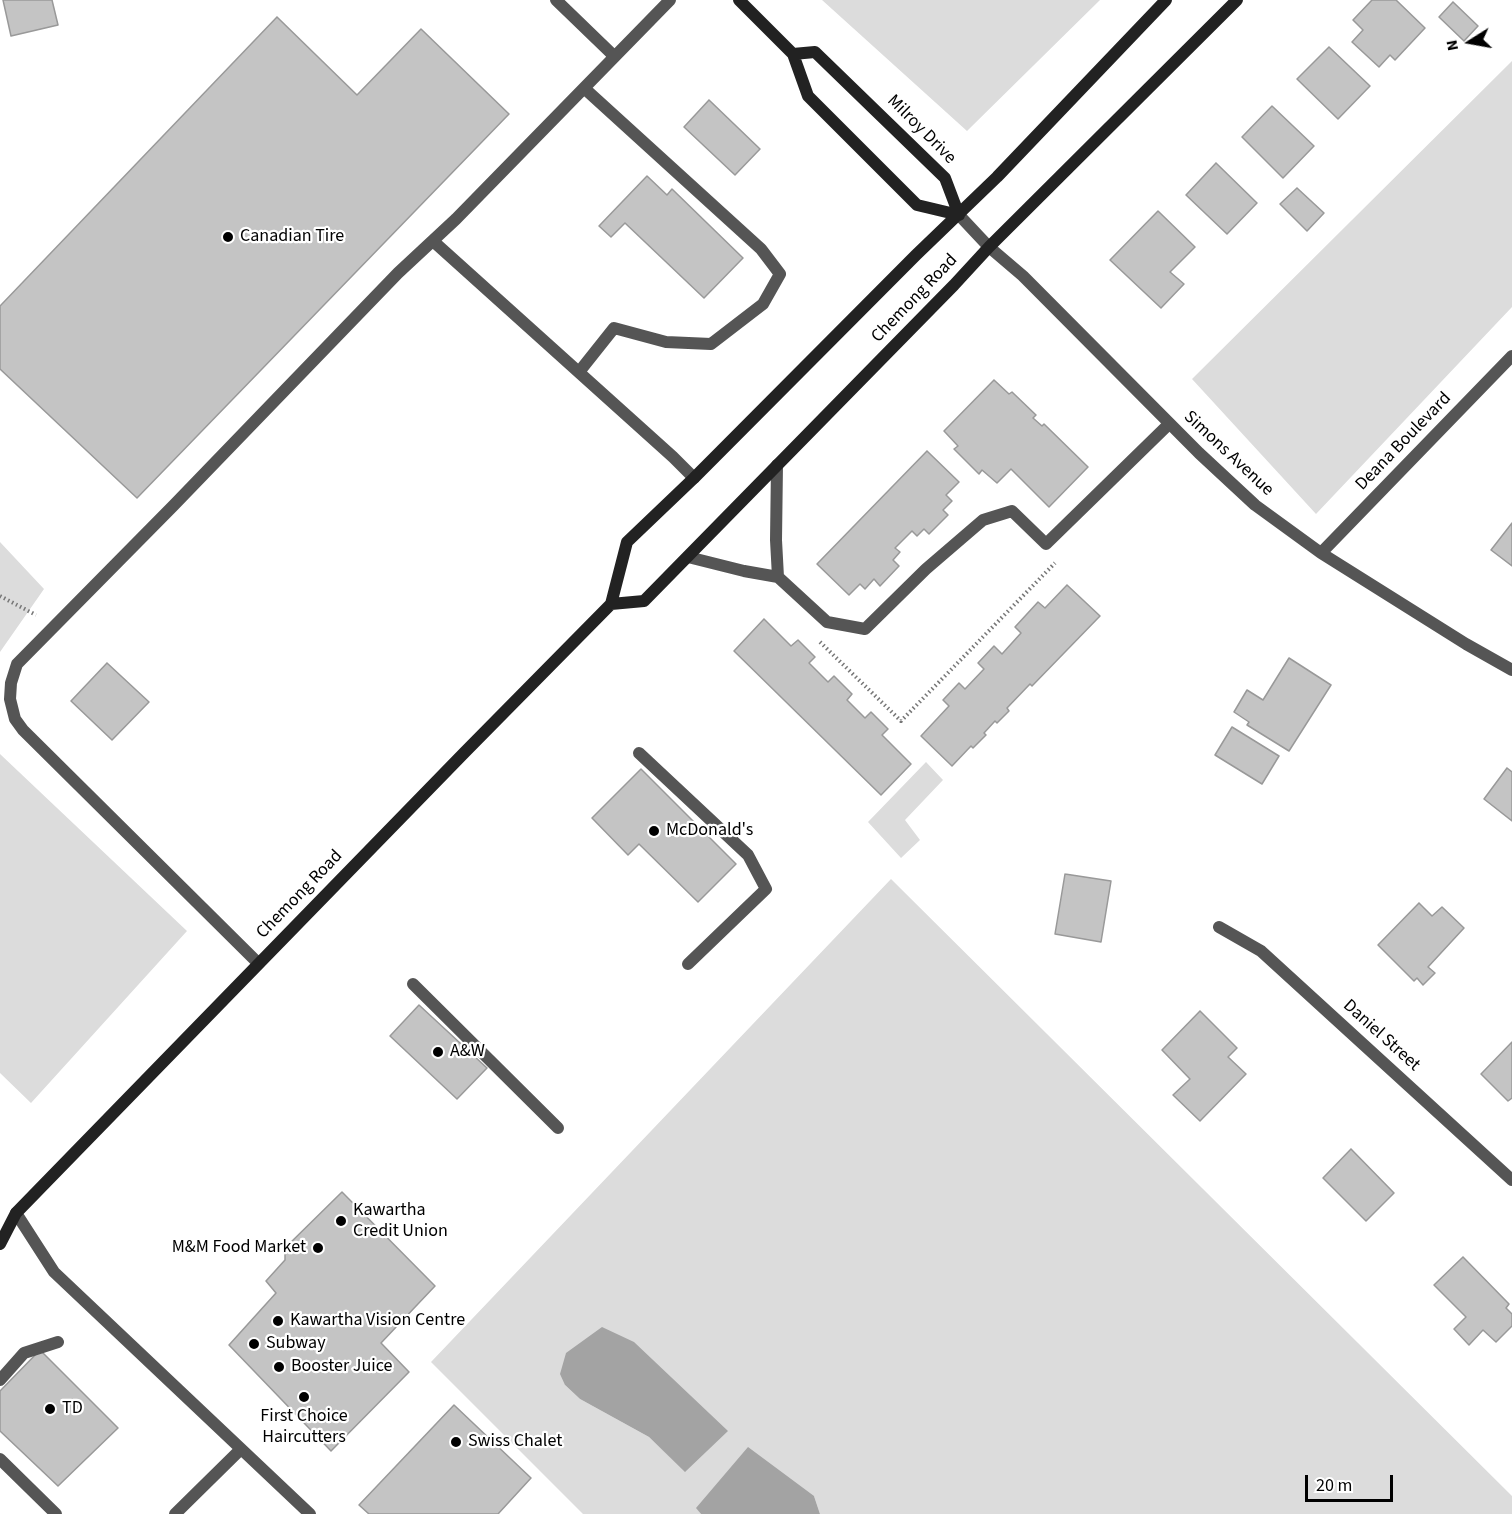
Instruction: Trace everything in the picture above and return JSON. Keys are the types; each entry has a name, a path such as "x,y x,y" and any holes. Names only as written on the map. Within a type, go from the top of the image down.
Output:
{"main road":[{"path":"739,0 793,54 808,96 917,205 959,215"},
{"name":"Chemong Road","path":"0,1244 16,1213 611,604 627,542 997,177 1167,0"},
{"name":"Chemong Road","path":"611,604 644,601 990,247 1237,0"},
{"name":"Milroy Drive","path":"793,54 814,52 945,178 959,215"},
{"name":"Chemong Road","path":"0,1219 16,1213"}],"street":[{"path":"556,0 614,56"},
{"path":"258,963 23,730 15,719 10,699 10,683 17,664 391,280 433,241 670,0"},
{"path":"579,372 614,328 666,342 711,344 763,304 780,274 761,249 584,88"},
{"name":"Simons Avenue","path":"959,215 1023,276 1169,424 1255,504 1322,553 1466,644 1512,670"},
{"path":"433,241 694,478"},
{"name":"Deana Boulevard","path":"1322,553 1512,356"},
{"path":"688,557 744,572 778,577 827,622 865,629 926,569 983,520 1012,511 1046,544 1169,424"},
{"path":"777,465 778,577"},
{"path":"639,753 748,855 766,889 688,964"},
{"name":"Daniel Street","path":"1219,927 1261,951 1512,1180"},
{"path":"413,984 558,1128"},
{"path":"16,1213 54,1272 310,1514"},
{"path":"0,1380 24,1353 58,1342"},
{"path":"175,1514 241,1449"},
{"path":"0,1459 56,1514"}],"path":[{"path":"814,637 901,721 1061,558 1046,544"},
{"path":"0,596 56,625"}],"shaded area":[{"path":"822,0 1100,0 967,131"},
{"path":"1512,61 1512,307 1316,514 1192,379"},
{"path":"0,542 44,589 0,652"},
{"path":"0,754 187,931 31,1103 0,1073"},
{"path":"926,762 943,780 905,820 920,840 901,858 868,822"},
{"path":"891,879 1512,1496 1512,1514 820,1514 814,1496 697,1508 701,1514 583,1514 431,1362","holes":["566,1353 685,1471 649,1437 580,1399 565,1385"]},
{"path":"602,1327 634,1342 728,1431 685,1472 649,1437 580,1399 565,1385 560,1374 566,1353"},
{"path":"748,1447 814,1496 820,1514 701,1514 696,1508"}],"building":[{"path":"3,0 52,0 58,25 11,36"},
{"path":"1372,0 1396,0 1425,28 1395,60 1390,55 1379,67 1352,42 1363,30 1353,20"},
{"path":"1453,2 1478,26 1464,41 1439,17"},
{"name":"Canadian Tire","path":"277,17 357,95 421,29 509,114 137,498 0,369 0,306"},
{"path":"1329,47 1370,86 1338,119 1297,79"},
{"path":"709,100 760,149 735,175 684,127"},
{"path":"1272,106 1314,146 1283,178 1242,137"},
{"path":"1216,163 1257,203 1227,234 1186,195"},
{"path":"647,176 667,195 672,189 743,258 704,298 625,223 611,237 599,226"},
{"path":"1297,188 1324,213 1307,231 1280,204"},
{"path":"1158,211 1195,247 1170,272 1184,284 1161,308 1110,260"},
{"path":"994,380 1009,394 1012,392 1036,415 1033,418 1042,426 1044,424 1088,467 1049,507 1011,469 997,483 982,470 979,474 954,449 958,446 944,431"},
{"path":"927,451 959,482 946,495 952,501 943,510 948,515 929,534 924,529 917,536 912,531 895,548 900,552 893,560 899,566 880,586 874,579 865,589 860,584 849,595 817,564"},
{"path":"1512,523 1512,566 1491,550"},
{"path":"1067,585 1100,616 1032,686 1030,684 1007,708 1009,711 997,723 995,721 984,733 986,735 973,748 971,746 952,766 921,736 949,706 943,700 959,683 965,689 984,669 978,663 994,646 1002,654 1021,633 1015,627 1038,602 1045,608"},
{"path":"764,619 791,646 798,640 815,657 809,663 828,682 834,676 852,694 847,700 865,718 871,712 888,729 882,735 911,764 881,795 734,651"},
{"path":"1289,658 1331,685 1289,751 1247,725 1249,722 1234,712 1247,690 1263,700"},
{"path":"107,663 149,702 112,740 71,701"},
{"path":"1232,727 1279,756 1262,784 1215,755"},
{"path":"1507,768 1512,772 1512,821 1484,799"},
{"name":"McDonald's","path":"641,769 736,864 698,902 639,844 628,855 592,818"},
{"path":"1065,874 1111,881 1101,942 1055,934"},
{"path":"1419,903 1432,916 1442,907 1464,928 1428,967 1435,973 1423,985 1417,978 1414,981 1378,945"},
{"name":"A&W","path":"419,1005 487,1068 457,1099 390,1036"},
{"path":"1200,1011 1237,1048 1228,1057 1246,1074 1200,1121 1173,1095 1190,1079 1162,1050"},
{"path":"1512,1042 1512,1098 1508,1101 1481,1074"},
{"path":"1351,1149 1394,1193 1366,1221 1323,1178"},
{"path":"342,1192 435,1286 381,1343 409,1372 331,1451 229,1345 276,1293 266,1281 285,1260 285,1248"},
{"path":"1463,1257 1509,1304 1506,1308 1512,1314 1512,1326 1496,1342 1483,1330 1469,1345 1454,1329 1466,1317 1434,1285"},
{"name":"TD","path":"40,1350 118,1428 58,1486 0,1431 0,1391"},
{"name":"Swiss Chalet","path":"454,1405 531,1478 498,1514 369,1514 359,1505"}],"place":[{"name":"Canadian Tire","path":"228,237"},
{"name":"McDonald's","path":"654,831"},
{"name":"A&W","path":"438,1052"},
{"name":"Kawartha Credit Union","path":"341,1221"},
{"name":"M&M Food Market","path":"318,1248"},
{"name":"Kawartha Vision Centre","path":"278,1321"},
{"name":"Subway","path":"254,1344"},
{"name":"Booster Juice","path":"279,1367"},
{"name":"First Choice Haircutters","path":"304,1397"},
{"name":"TD","path":"50,1409"},
{"name":"Swiss Chalet","path":"456,1442"}]}
